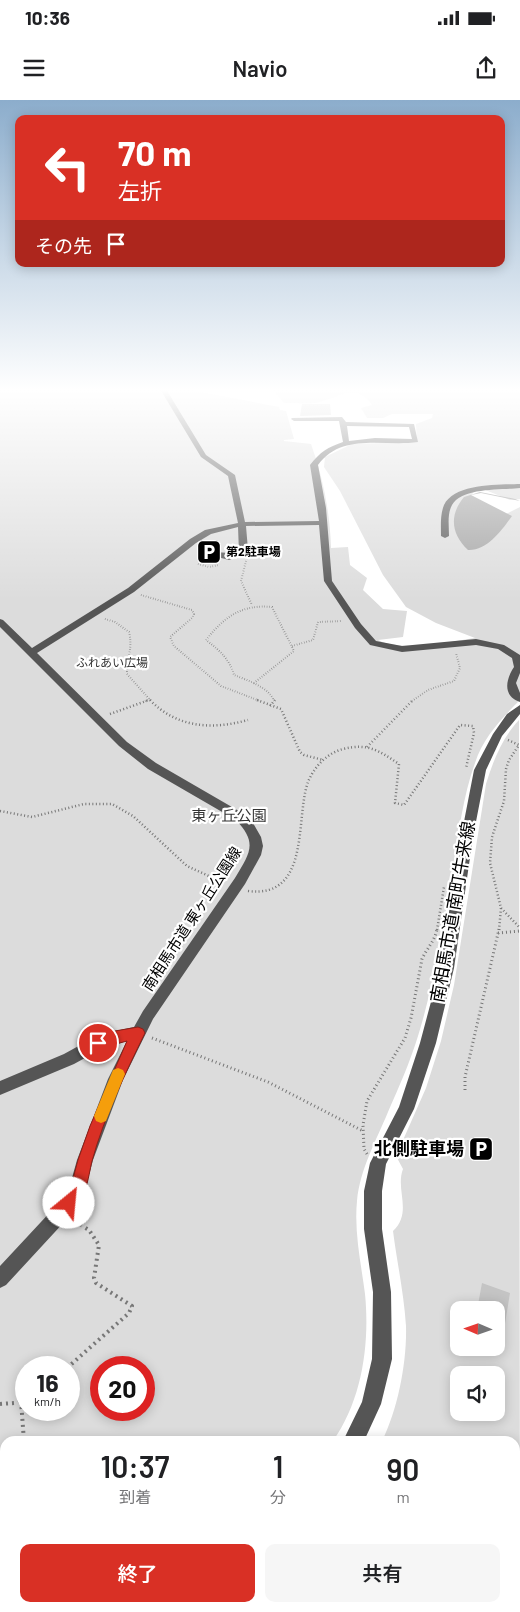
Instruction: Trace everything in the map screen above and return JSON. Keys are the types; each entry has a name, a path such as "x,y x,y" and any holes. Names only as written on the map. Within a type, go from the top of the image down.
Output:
{"street":[{"path":"208,460 231,475 242,524 242,554 229,558 210,554"},
{"path":"317,460 314,465 324,523 328,581 356,625 373,643 387,647 402,649 476,642 500,647 516,657 519,667 511,678 510,684 512,691 520,699"},
{"path":"445,536 445,515 449,502 456,495 471,490 520,486"},
{"path":"32,652 131,590 200,536 216,529 242,524 324,523"},
{"name":"南相馬市道 東ヶ丘公園線","path":"0,622 123,744 152,766 240,817 249,826 257,846 255,855 235,887 138,1033 116,1079 97,1126 85,1160 78,1189 60,1214 0,1279"},
{"name":"南相馬市道 南町牛来線","path":"355,1436 371,1404 382,1359 382,1292 373,1229 373,1192 380,1161 406,1108 428,1043 447,968 478,777 491,746 511,716 520,708"},
{"path":"0,1088 69,1059 98,1043 115,1037 138,1033"}],"path":[{"path":"250,558 245,562 241,581 252,606"},
{"path":"131,590 152,599 192,610 194,614 192,619 174,632 170,638 174,646 221,686 281,709 288,716 297,748 302,754 323,760"},
{"path":"254,683 294,651 272,607 252,606 243,609 211,632 206,640 225,653 232,664 234,675 254,683 270,693 275,700 270,706"},
{"path":"92,614 114,622 129,632 132,644 127,662 127,674 163,712 192,725 218,727 248,720"},
{"path":"292,646 313,640 318,622 332,620 342,621 348,625 356,625"},
{"path":"368,747 416,697 428,690 454,681 460,668 454,643"},
{"path":"99,720 151,699"},
{"path":"0,812 32,817 84,804 112,804 132,816 187,866 235,887 254,893 263,893 272,890 288,874 297,857 308,782 323,760 343,748 368,747 376,749 399,764 395,802 404,805 460,725 466,724 472,725 474,733 465,771"},
{"path":"465,1090 465,1077 502,908 490,863 492,837 504,801 506,769 509,760 519,745"},
{"path":"380,1161 367,1154 364,1149 363,1131 366,1101 400,1049 409,1028 422,959 426,950 435,939 445,881"},
{"path":"502,908 520,930"},
{"path":"498,933 520,930"},
{"path":"138,1033 268,1082 363,1131"},
{"path":"60,1214 88,1230 99,1245 94,1278 96,1283 132,1306 129,1314 80,1357"},
{"path":"0,1404 15,1402"},
{"path":"22,1421 24,1436"}],"green space":[{"name":"東ヶ丘公園","path":"0,460 316,460 327,508 331,548 348,547 350,565 367,578 363,590 383,609 407,611 403,637 378,640 388,644 412,646 475,638 436,623 406,607 383,575 340,491 324,467 325,460 520,460 520,499 510,500 478,487 467,500 500,517 520,507 520,700 488,737 475,763 464,801 438,952 424,1015 408,1065 361,1178 356,1224 365,1294 366,1332 362,1371 351,1408 336,1436 0,1436"},
{"path":"519,720 520,1436 384,1436 397,1400 406,1340 404,1302 393,1231 399,1224 403,1209 401,1177 403,1169 396,1156 426,1088 441,1041 454,985 486,784 499,750"}],"shaded area":[{"path":"480,492 520,501 481,493 471,495 512,516 499,533 488,543 468,550 462,544 455,531 454,517 464,497"}],"building":[{"path":"482,1283 510,1293 505,1324 505,1301 479,1301"}],"slow traffic":[{"path":"101,1116 118,1074"}],"place":[{"name":"第2駐車場","path":"209,552"},
{"name":"北側駐車場","path":"481,1149"}],"route":[{"path":"69,1203 78,1189 85,1160 116,1079 138,1033 115,1037 98,1043"}],"park label":[{"name":"ふれあい広場","path":"112,663"}]}
